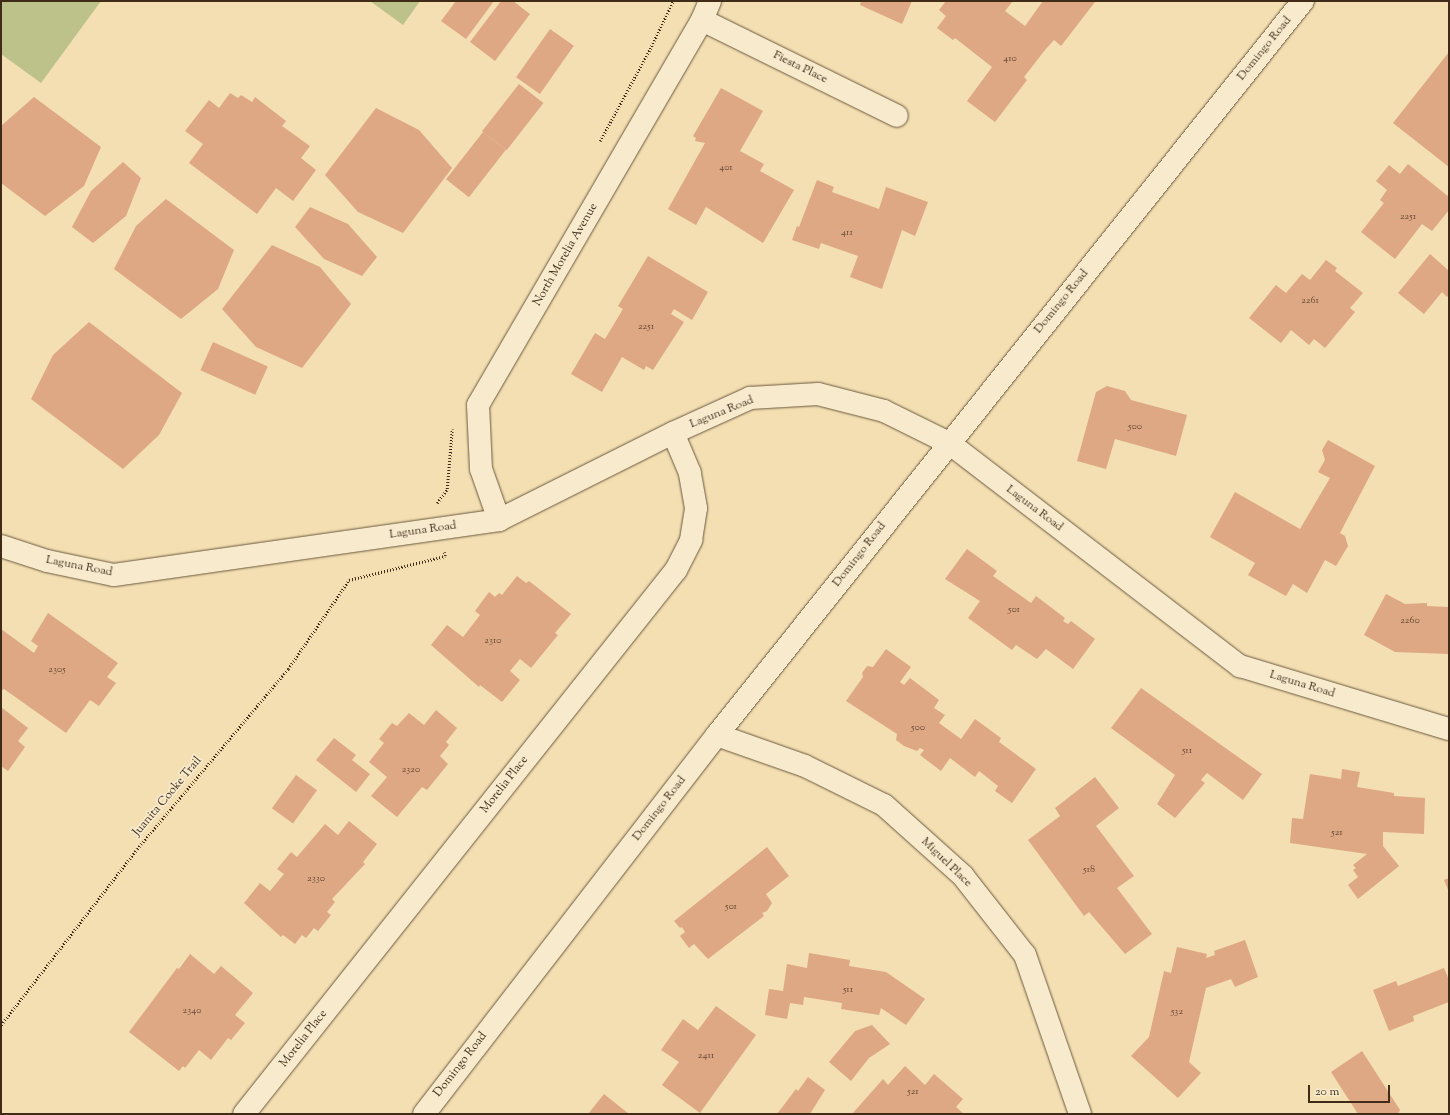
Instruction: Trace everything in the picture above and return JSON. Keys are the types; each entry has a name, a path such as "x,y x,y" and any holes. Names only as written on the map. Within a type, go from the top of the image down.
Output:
{"street":[{"name":"Domingo Road","path":"424,1114 717,736 949,443 1303,1"},
{"name":"Fiesta Place","path":"706,11 897,116"},
{"name":"North Morelia Avenue","path":"499,520 481,469 478,405 706,11"},
{"name":"Laguna Road","path":"1,546 46,561 114,575 499,520 673,433 750,398 818,394 884,410 949,443 1240,666 1449,729"},
{"name":"Morelia Place","path":"244,1114 676,570 691,540 696,508 690,473 673,433"},
{"name":"Miguel Place","path":"717,736 805,766 884,806 963,876 1025,955 1080,1114"}],"path":[{"name":"Juanita Cooke Trail","path":"1,1025 137,849 288,669 349,580"}],"green space":[{"path":"1,1 101,1 41,83 1,54"},
{"path":"370,1 420,1 403,25"}],"building":[{"path":"456,1 494,1 466,39 441,21"},
{"path":"501,1 513,1 530,14 495,61 470,42"},
{"path":"861,1 912,1 902,24 860,5"},
{"path":"946,1 1013,1 1005,11 1025,26 1043,1 1095,2 1061,46 1054,40 1045,50 1024,77 1027,80 995,122 967,101 992,67 955,38 953,40 937,28 946,16 939,10"},
{"path":"550,29 574,46 540,94 516,77"},
{"path":"1449,52 1449,167 1393,123"},
{"path":"519,84 543,103 506,150 482,131"},
{"path":"721,88 763,111 740,151 764,164 760,171 794,190 763,243 706,207 696,225 668,209 705,143 695,141 696,138 693,136"},
{"path":"230,93 238,98 241,95 252,102 255,97 286,121 282,126 310,146 301,158 316,170 293,201 276,188 257,214 189,163 203,144 185,131 209,100 219,108"},
{"path":"34,97 101,147 84,186 45,216 1,183 1,126"},
{"path":"376,108 419,130 452,168 403,233 358,212 325,175"},
{"path":"483,132 506,150 469,197 446,179"},
{"path":"123,162 141,178 126,216 93,243 72,227 91,191"},
{"path":"1408,164 1449,197 1449,210 1432,231 1422,224 1395,259 1361,232 1384,203 1380,200 1387,190 1376,181 1389,165 1400,174"},
{"path":"817,180 834,187 832,192 879,209 886,187 928,202 915,236 902,230 882,289 850,277 858,256 821,243 819,249 792,240 797,226 799,227"},
{"path":"166,199 234,250 218,289 181,319 114,269 136,226"},
{"path":"310,207 348,224 377,257 362,276 324,259 295,227"},
{"path":"272,245 320,267 351,304 302,368 256,347 222,309"},
{"path":"1430,254 1449,271 1449,295 1447,297 1442,292 1424,314 1398,293"},
{"path":"648,256 708,292 692,320 674,309 671,314 684,322 653,370 646,366 644,370 622,357 602,392 571,374 595,333 605,339 623,309 618,306"},
{"path":"1326,260 1337,268 1335,271 1363,293 1350,308 1355,312 1325,348 1314,339 1309,345 1291,330 1281,343 1249,318 1276,285 1286,293 1302,274 1310,280"},
{"path":"89,322 182,393 159,435 123,469 31,399 53,355"},
{"path":"213,342 268,366 255,395 200,370"},
{"path":"1107,386 1125,391 1131,400 1187,415 1176,456 1115,439 1106,469 1077,461 1096,392"},
{"path":"1328,440 1375,466 1340,533 1345,536 1348,546 1336,566 1325,560 1307,593 1293,584 1286,596 1248,575 1255,563 1210,537 1235,492 1300,529 1330,478 1318,472 1325,460 1322,450"},
{"path":"967,549 997,571 993,576 1031,603 1036,596 1065,618 1063,621 1068,624 1071,621 1095,639 1073,669 1046,649 1037,659 1016,645 1012,650 968,618 980,601 945,579"},
{"path":"517,576 526,583 529,581 571,614 555,633 558,635 531,668 520,659 510,671 520,680 502,702 480,685 479,687 431,645 447,625 463,637 480,615 475,611 489,592 495,597 499,593 502,595"},
{"path":"1386,594 1405,604 1427,603 1427,606 1449,607 1449,654 1395,652 1364,635"},
{"path":"48,613 118,663 107,677 116,683 99,706 90,700 66,733 4,689 1,691 1,629 34,653 38,646 31,641"},
{"path":"886,649 911,667 900,682 904,685 910,678 939,700 934,708 945,715 939,723 961,739 975,719 1001,738 999,742 1036,769 1012,803 995,791 998,786 979,771 975,777 950,758 941,771 920,755 924,750 920,748 917,751 904,746 896,740 897,734 846,701 863,677 862,673 867,666 873,667"},
{"path":"1141,688 1262,774 1243,800 1207,773 1201,780 1205,783 1175,818 1157,804 1175,775 1111,728"},
{"path":"1,707 28,728 18,741 25,747 8,771 1,766"},
{"path":"436,710 457,728 446,742 449,745 440,756 448,764 427,790 422,787 397,817 371,796 387,777 369,762 384,743 379,739 392,723 397,726 409,713 424,725"},
{"path":"334,738 356,755 352,760 370,774 356,792 316,760"},
{"path":"1342,769 1360,772 1357,787 1394,793 1394,796 1425,798 1424,834 1383,832 1383,846 1399,866 1358,899 1348,885 1358,877 1353,870 1356,868 1353,865 1367,854 1290,843 1292,818 1303,819 1310,774 1341,779"},
{"path":"296,775 317,790 293,823 272,808"},
{"path":"1095,777 1119,808 1096,826 1134,876 1117,888 1152,934 1125,954 1089,912 1084,916 1028,840 1060,816 1055,808"},
{"path":"349,821 377,844 363,862 365,864 332,899 335,902 327,912 331,915 318,931 314,928 306,938 302,935 295,944 283,935 281,937 244,903 260,883 270,891 284,874 277,869 291,852 297,857 325,824 338,835"},
{"path":"767,847 789,876 766,894 772,903 767,911 762,913 764,916 708,959 694,944 689,948 680,936 685,932 682,927 680,928 674,921"},
{"path":"1449,878 1449,892 1444,880"},
{"path":"1245,940 1258,977 1235,987 1231,979 1206,988 1189,1062 1201,1073 1178,1098 1131,1056 1149,1037 1164,971 1171,973 1177,947 1207,954 1206,958 1215,955 1214,951"},
{"path":"809,953 850,960 849,966 886,972 925,999 906,1025 881,1008 879,1015 841,1009 842,1003 804,997 803,1005 790,1003 787,1019 765,1015 769,989 783,991 787,964 807,968"},
{"path":"190,954 214,974 221,966 253,993 235,1015 245,1023 231,1040 228,1038 211,1060 199,1050 185,1068 183,1066 179,1071 129,1032 177,968 179,969"},
{"path":"1444,968 1449,980 1449,1002 1413,1016 1414,1021 1389,1031 1373,990 1396,981 1398,986"},
{"path":"716,1006 756,1035 700,1113 662,1085 679,1062 661,1050 683,1019 698,1030"},
{"path":"872,1025 890,1044 869,1058 851,1081 829,1062 855,1031"},
{"path":"1362,1051 1400,1110 1398,1114 1358,1114 1331,1072"},
{"path":"905,1066 925,1085 934,1074 963,1099 956,1107 964,1114 852,1114 883,1079 888,1085"},
{"path":"808,1077 825,1090 810,1114 777,1114 796,1089 798,1091"},
{"path":"604,1094 629,1114 588,1114"}]}
